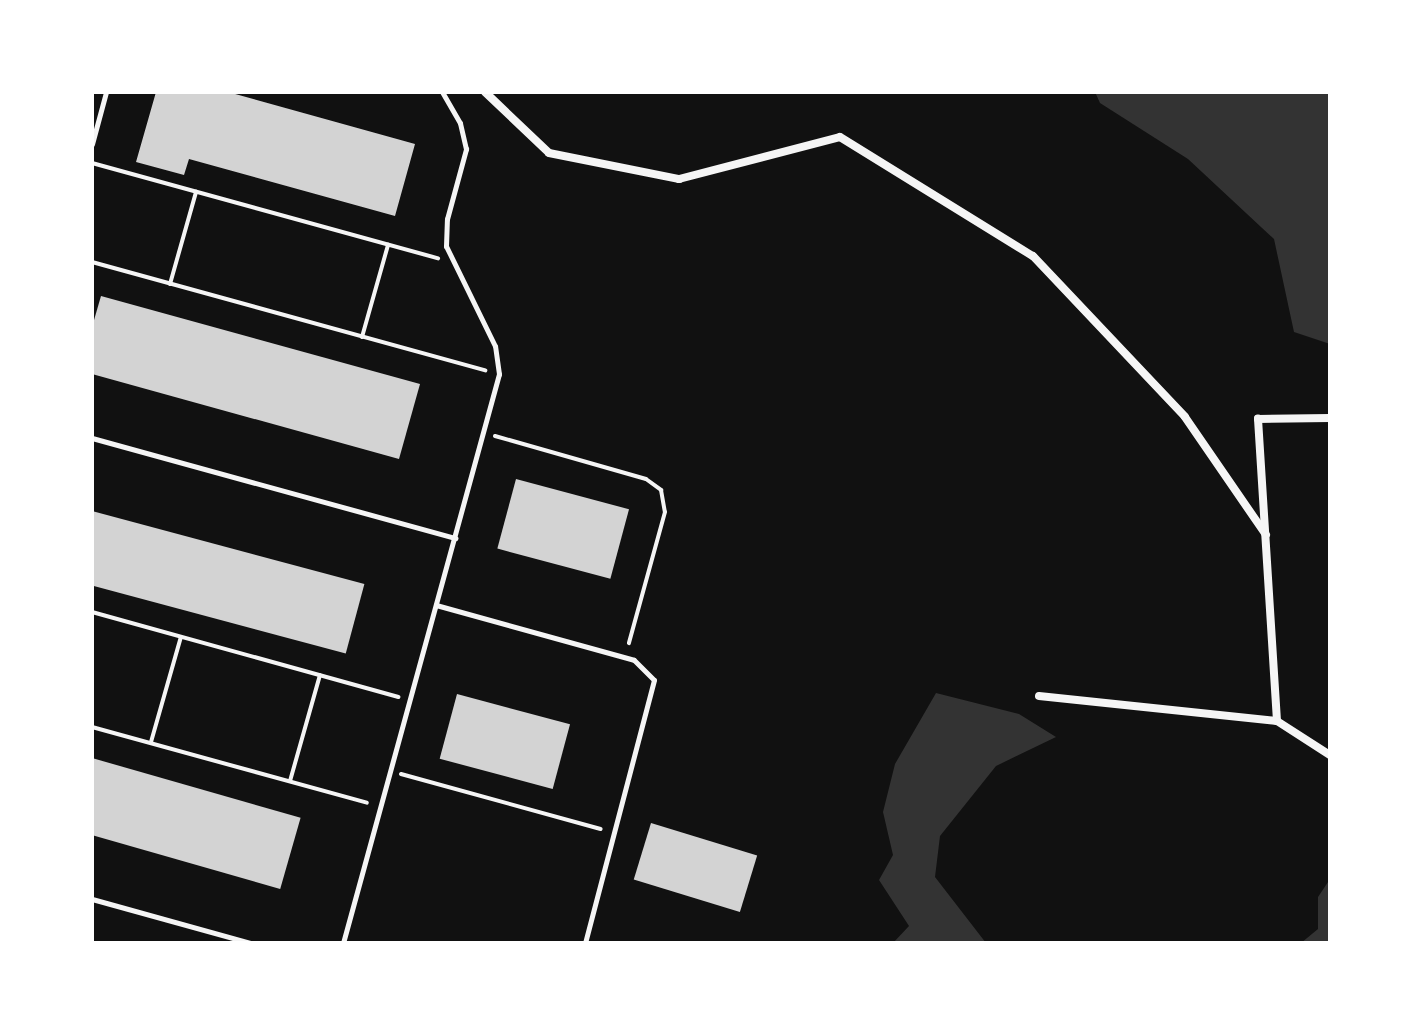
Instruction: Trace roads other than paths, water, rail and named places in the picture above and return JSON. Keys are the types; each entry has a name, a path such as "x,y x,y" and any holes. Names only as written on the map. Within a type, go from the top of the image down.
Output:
{"street":[{"path":"485,92 549,153 679,179 840,137 1033,256 1185,417 1266,535"},
{"path":"1277,721 1258,419 1330,418"},
{"path":"1039,696 1277,721 1330,755"}],"lane":[{"path":"92,144 106,92"},
{"path":"343,943 499,374 495,346 452,262 445,229 466,149 460,123 442,92"},
{"path":"92,438 455,538"},
{"path":"436,605 625,657 643,665 655,691 585,943"},
{"path":"92,899 251,943"}]}
